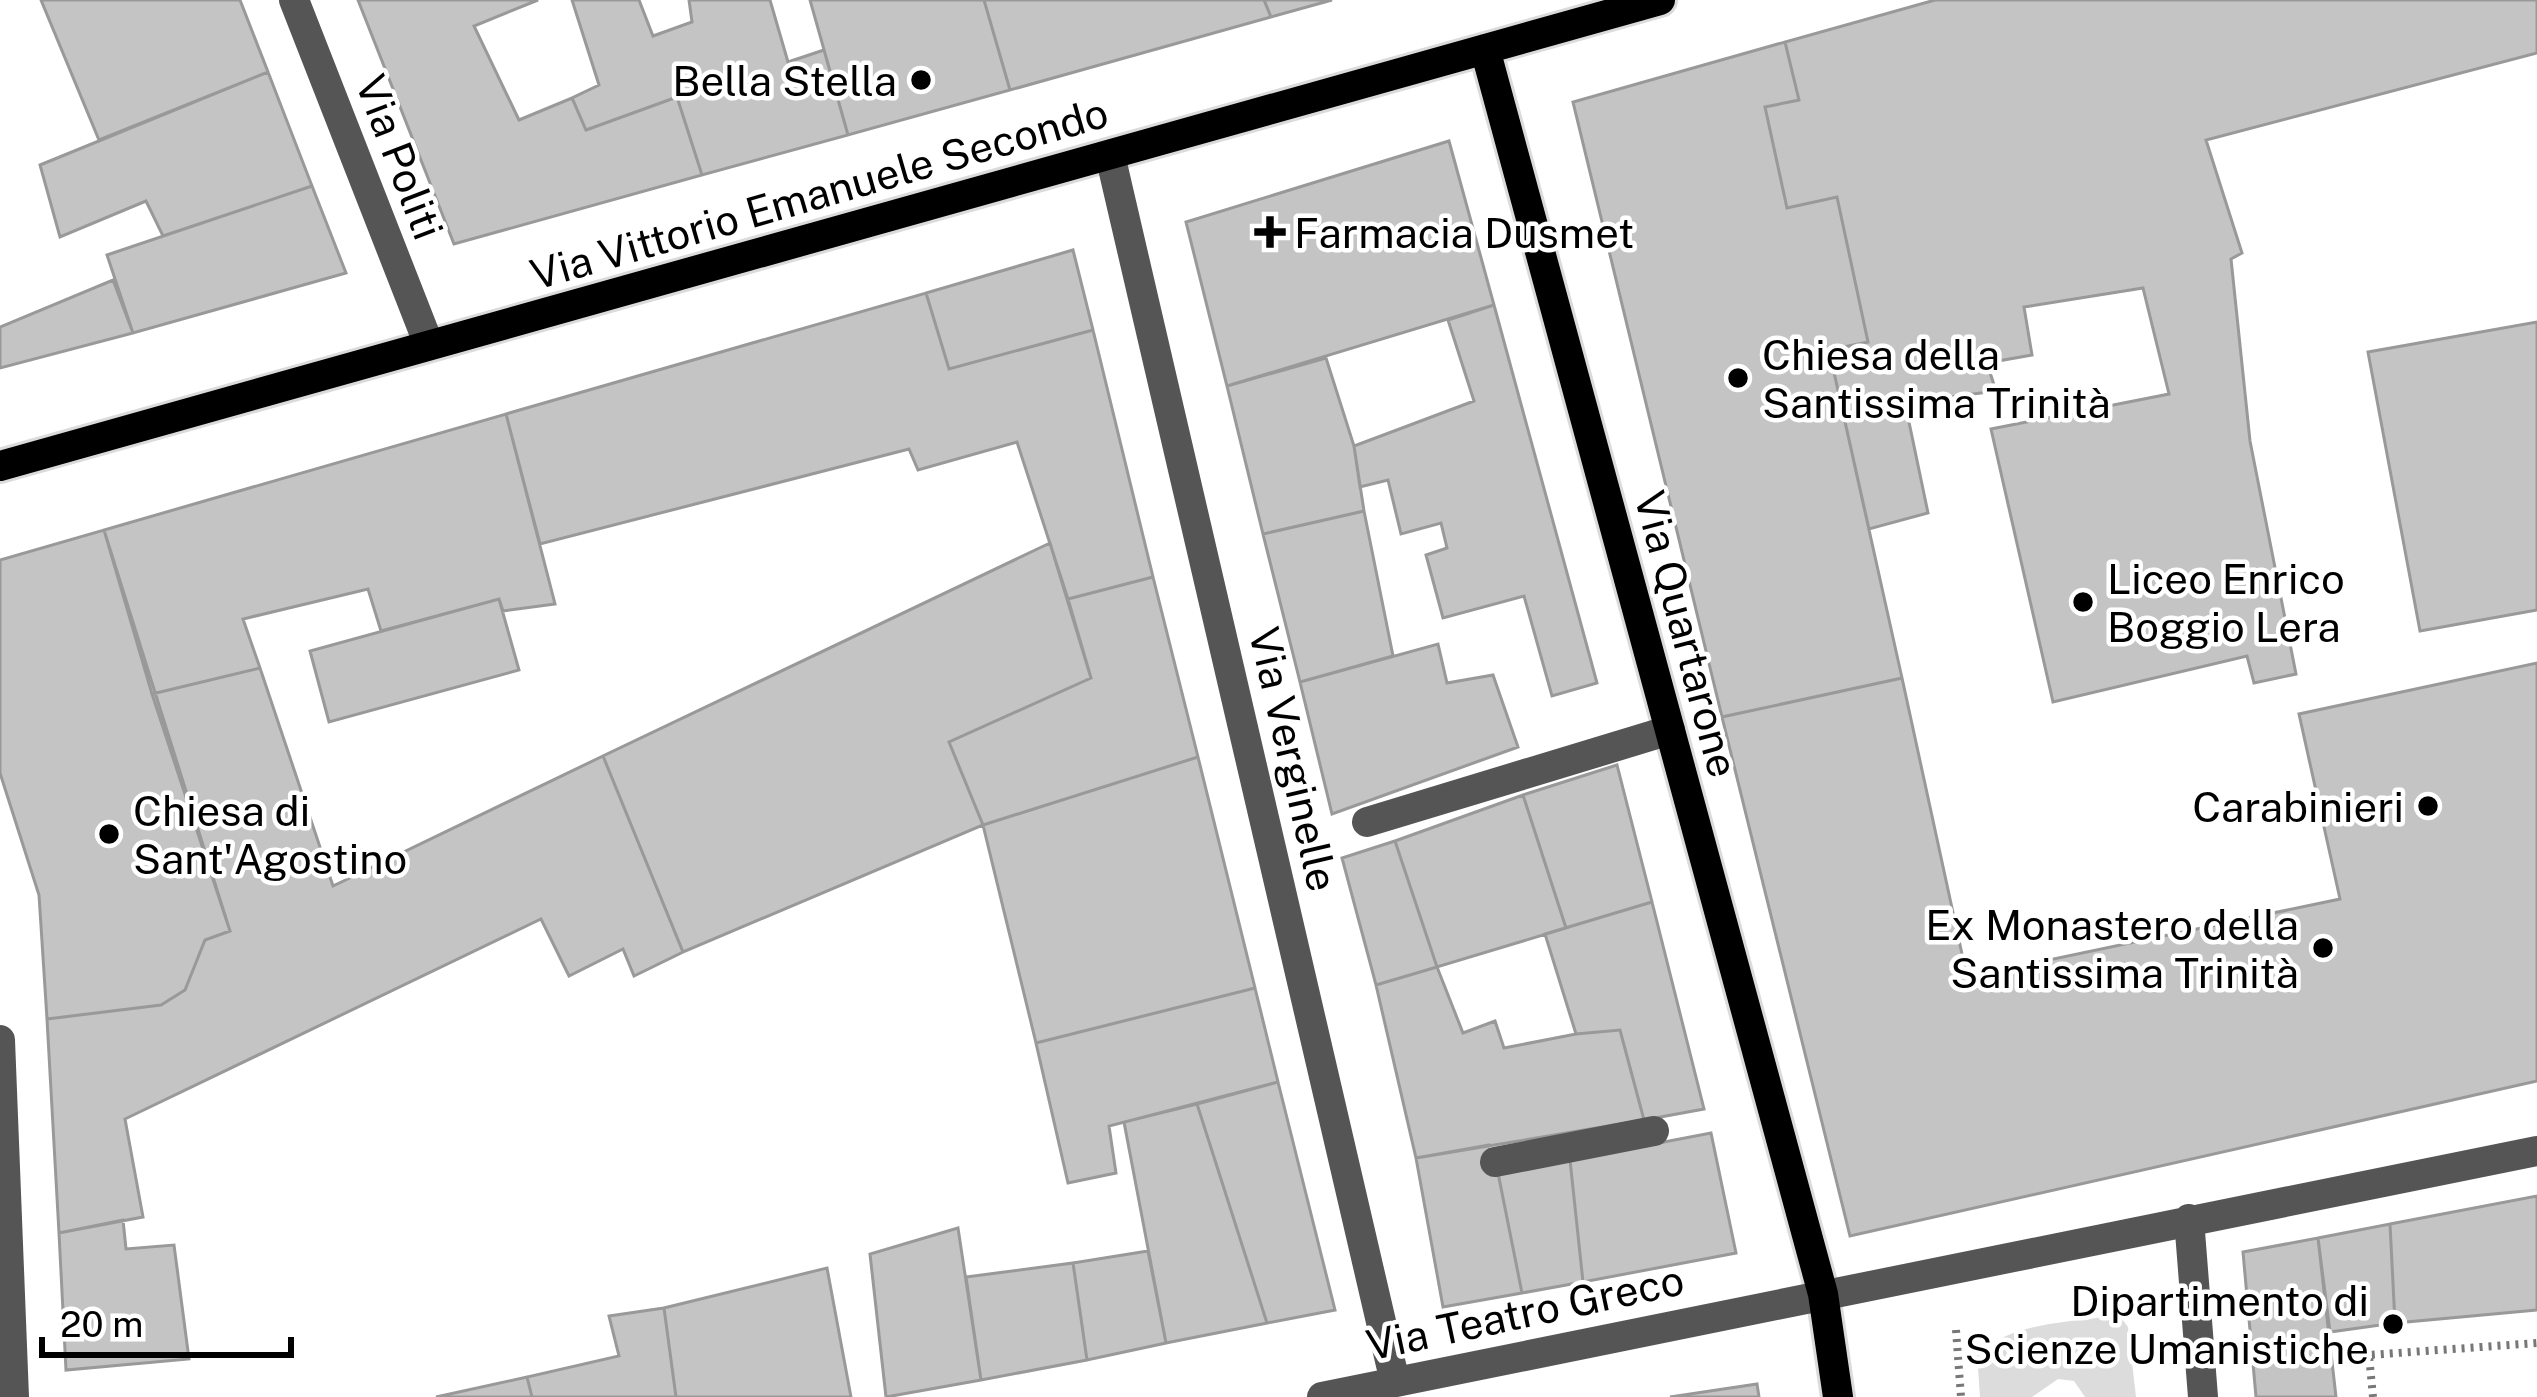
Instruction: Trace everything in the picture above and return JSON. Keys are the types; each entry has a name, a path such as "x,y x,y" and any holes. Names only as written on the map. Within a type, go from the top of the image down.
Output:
{"main road":[{"name":"Via Vittorio Emanuele Secondo","path":"0,466 1660,0"},
{"name":"Via Quartarone","path":"1484,49 1823,1294 1838,1397"}],"street":[{"name":"Via Politi","path":"294,0 429,345"},
{"name":"Via Verginelle","path":"1110,155 1395,1382"},
{"path":"1367,822 1670,730"},
{"path":"0,1040 14,1397"},
{"path":"1495,1162 1654,1131"},
{"name":"Via Teatro Greco","path":"1322,1397 2537,1151"},
{"path":"2188,1219 2203,1397"}],"path":[{"path":"1961,1397 1955,1325 1977,1322"},
{"path":"2373,1397 2369,1355 2537,1343"}],"shaded area":[{"path":"2122,1319 2128,1327 2136,1397 2085,1397 2074,1381 2058,1379 2032,1397 1980,1397 1977,1354 1991,1344 2037,1326"}],"building":[{"path":"41,0 240,0 268,72 99,140"},
{"path":"358,0 538,0 474,26 519,120 572,98 586,130 677,97 702,175 454,244"},
{"path":"572,0 639,0 653,36 692,22 689,0 770,0 788,62 824,50 848,135 702,175 677,97 586,130 572,98 599,85"},
{"path":"810,0 984,0 1010,90 848,135"},
{"path":"984,0 1264,0 1271,17 1010,90"},
{"path":"1264,0 1332,0 1271,17"},
{"path":"1935,0 2537,0 2537,53 2206,140 2242,253 2231,259 2250,441 2296,674 2254,683 2247,656 2053,702 1991,429 2169,394 2143,288 2024,307 2032,355 1987,363 1996,391 1905,403 1928,513 1869,529 1829,350 1868,342 1837,197 1787,208 1765,107 1799,100 1785,42"},
{"name":"Chiesa della Santissima Trinità","path":"1785,42 1799,100 1765,107 1787,208 1837,197 1868,342 1829,350 1902,678 1722,717 1573,102"},
{"path":"268,72 312,186 163,236 146,201 60,237 40,165"},
{"path":"1449,141 1494,305 1227,386 1186,222"},
{"path":"312,186 346,273 133,333 107,255"},
{"path":"1073,250 1093,330 949,369 926,293"},
{"path":"113,280 133,333 0,368 0,327"},
{"path":"926,293 949,369 1093,330 1153,577 1068,599 1017,442 918,470 909,449 540,544 506,414"},
{"path":"1494,305 1597,683 1552,696 1524,596 1443,618 1426,555 1447,548 1441,523 1401,534 1388,480 1360,487 1354,446 1474,401 1448,320"},
{"path":"2537,322 2537,610 2420,631 2368,352"},
{"path":"1326,358 1354,446 1364,511 1263,534 1227,386"},
{"path":"506,414 555,604 503,611 499,599 381,631 368,589 243,619 260,668 152,694 104,530"},
{"path":"1364,511 1393,656 1300,682 1263,534"},
{"name":"Chiesa di Sant'Agostino","path":"104,530 230,931 205,940 185,990 161,1005 47,1019 39,895 0,773 0,560"},
{"path":"1050,543 1091,678 949,742 983,825 683,952 603,756"},
{"path":"1153,577 1198,757 983,825 949,742 1091,678 1068,599"},
{"path":"499,599 519,670 329,722 310,651"},
{"path":"1438,644 1447,683 1493,675 1518,747 1332,814 1300,682"},
{"name":"Ex Monastero della Santissima Trinità","path":"2537,663 2537,1081 1850,1236 1722,717 1902,678 1967,977 2340,899 2299,714"},
{"path":"260,668 333,886 603,756 683,952 634,976 623,949 569,976 541,919 125,1119 143,1217 59,1233 47,1019 161,1005 185,990 205,940 230,931 152,694"},
{"path":"1198,757 1255,988 1036,1043 983,825"},
{"path":"1617,765 1652,902 1566,928 1523,795"},
{"path":"1523,795 1566,928 1437,967 1395,841"},
{"path":"1395,841 1437,967 1376,985 1342,858"},
{"path":"1652,902 1704,1109 1644,1120 1620,1030 1576,1034 1545,934"},
{"path":"1437,967 1463,1033 1495,1021 1504,1048 1620,1030 1644,1120 1416,1158 1376,985"},
{"path":"1255,988 1278,1082 1109,1126 1116,1173 1068,1183 1036,1043"},
{"path":"1278,1082 1335,1310 1267,1323 1197,1104"},
{"path":"1197,1104 1267,1323 1166,1343 1124,1122"},
{"path":"1711,1133 1736,1253 1583,1282 1570,1160"},
{"path":"1489,1145 1522,1293 1443,1307 1416,1158"},
{"path":"1570,1160 1583,1282 1522,1293 1498,1173"},
{"path":"2537,1196 2537,1310 2395,1323 2390,1224"},
{"path":"123,1220 126,1249 174,1245 189,1359 66,1370 59,1233"},
{"path":"2390,1224 2395,1323 2330,1332 2318,1238"},
{"path":"958,1228 981,1380 886,1397 870,1254"},
{"path":"2318,1238 2336,1397 2256,1397 2243,1252"},
{"path":"1148,1251 1166,1343 1087,1360 1073,1263"},
{"path":"1073,1263 1087,1360 981,1380 966,1277"},
{"path":"827,1268 851,1397 676,1397 664,1308"},
{"path":"664,1308 676,1397 532,1397 527,1377 619,1356 609,1316"},
{"path":"527,1377 532,1397 436,1397"},
{"path":"1757,1384 1759,1397 1670,1397"}],"place":[{"name":"Bella Stella","path":"921,80"},
{"name":"Farmacia Dusmet","path":"1270,232"},
{"name":"Chiesa della Santissima Trinità","path":"1738,378"},
{"name":"Liceo Enrico Boggio Lera","path":"2083,602"},
{"name":"Carabinieri","path":"2428,806"},
{"name":"Chiesa di Sant'Agostino","path":"109,834"},
{"name":"Ex Monastero della Santissima Trinità","path":"2323,948"},
{"name":"Dipartimento di Scienze Umanistiche","path":"2393,1324"}]}
